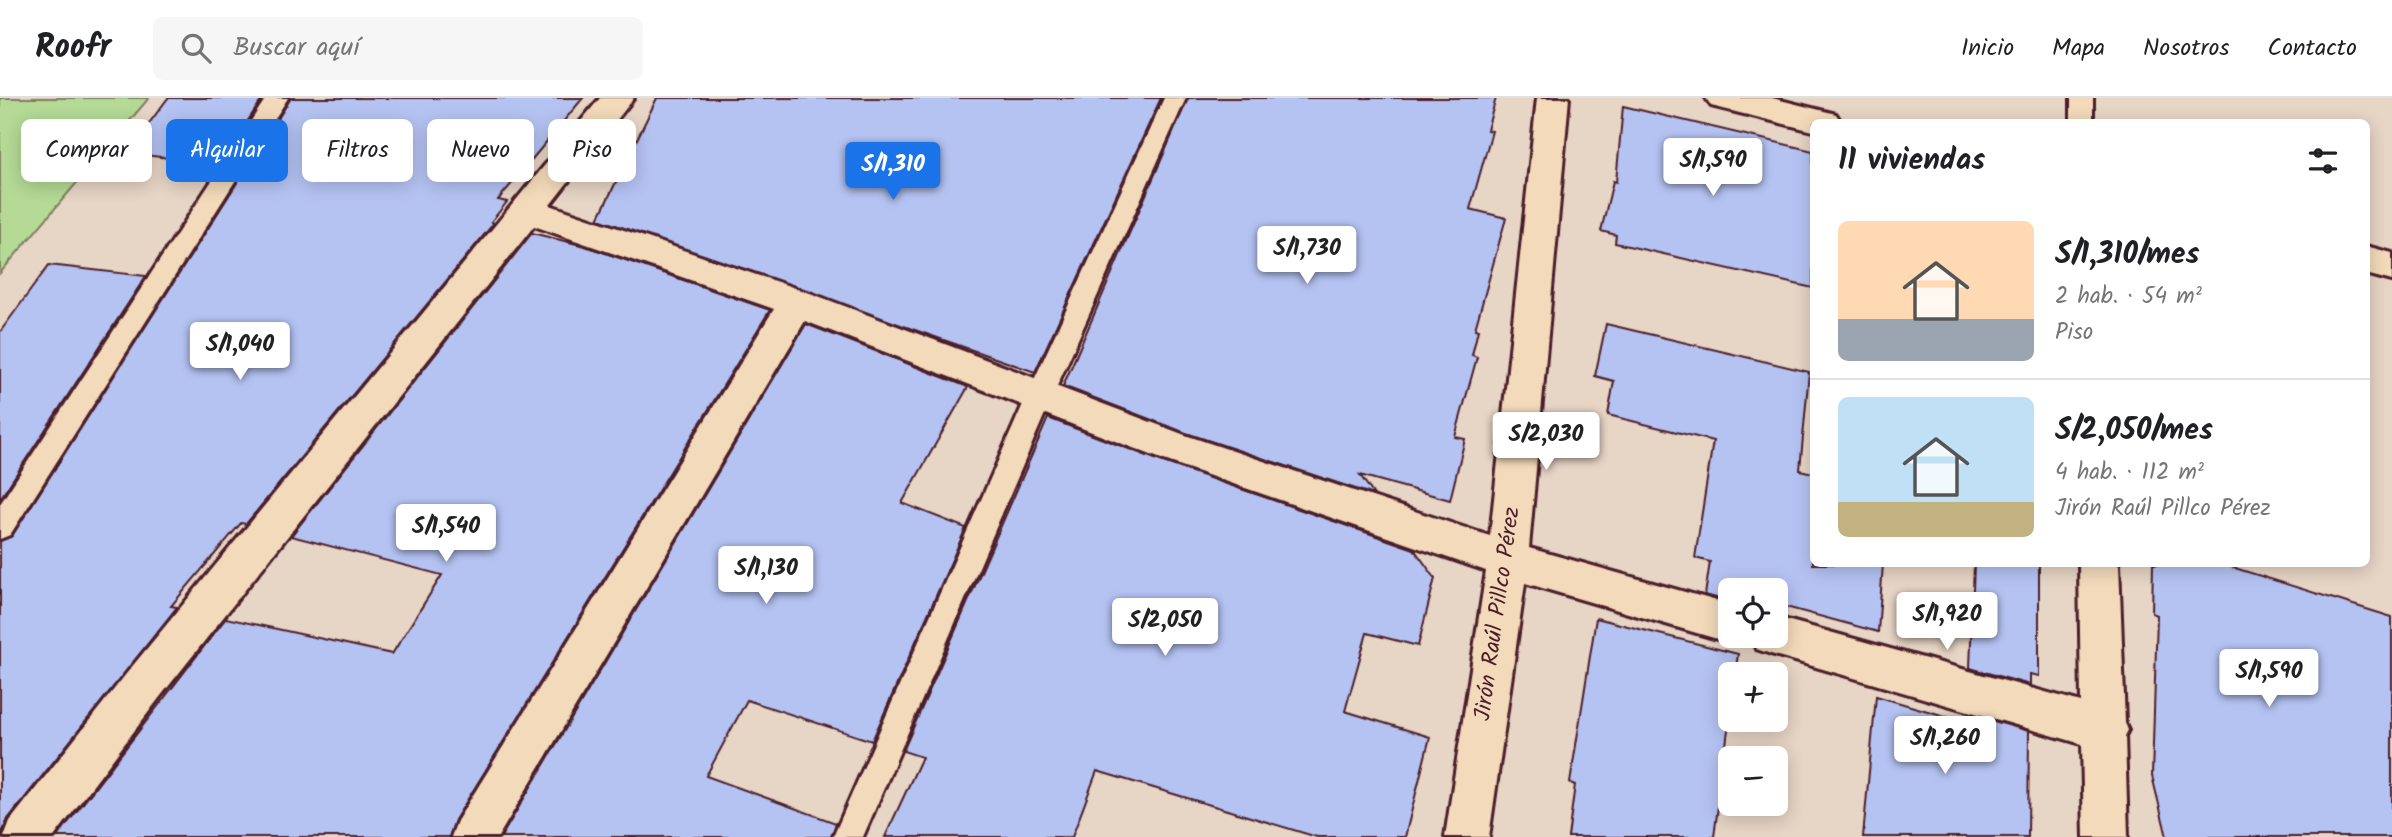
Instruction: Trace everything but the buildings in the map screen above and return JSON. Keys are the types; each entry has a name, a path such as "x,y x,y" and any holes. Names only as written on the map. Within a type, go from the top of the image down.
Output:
{"street":[{"path":"26,837 145,683 618,98"},
{"name":"Jirón Raúl Pillco Pérez","path":"1467,837 1508,560 1553,98"},
{"path":"1722,98 1812,119"},
{"path":"525,210 797,303 1177,449 1508,560 1718,620"},
{"path":"2370,261 2392,267"},
{"path":"473,837 797,303"},
{"path":"2099,567 2106,730 2106,837"},
{"path":"1788,640 2106,730"}],"lane":[{"path":"0,527 277,98"},
{"path":"848,837 1040,395 1175,98"},
{"path":"2082,98 2082,119"}],"green space":[{"path":"0,98 149,98 131,119 21,119 21,182 77,182 0,273"}]}
